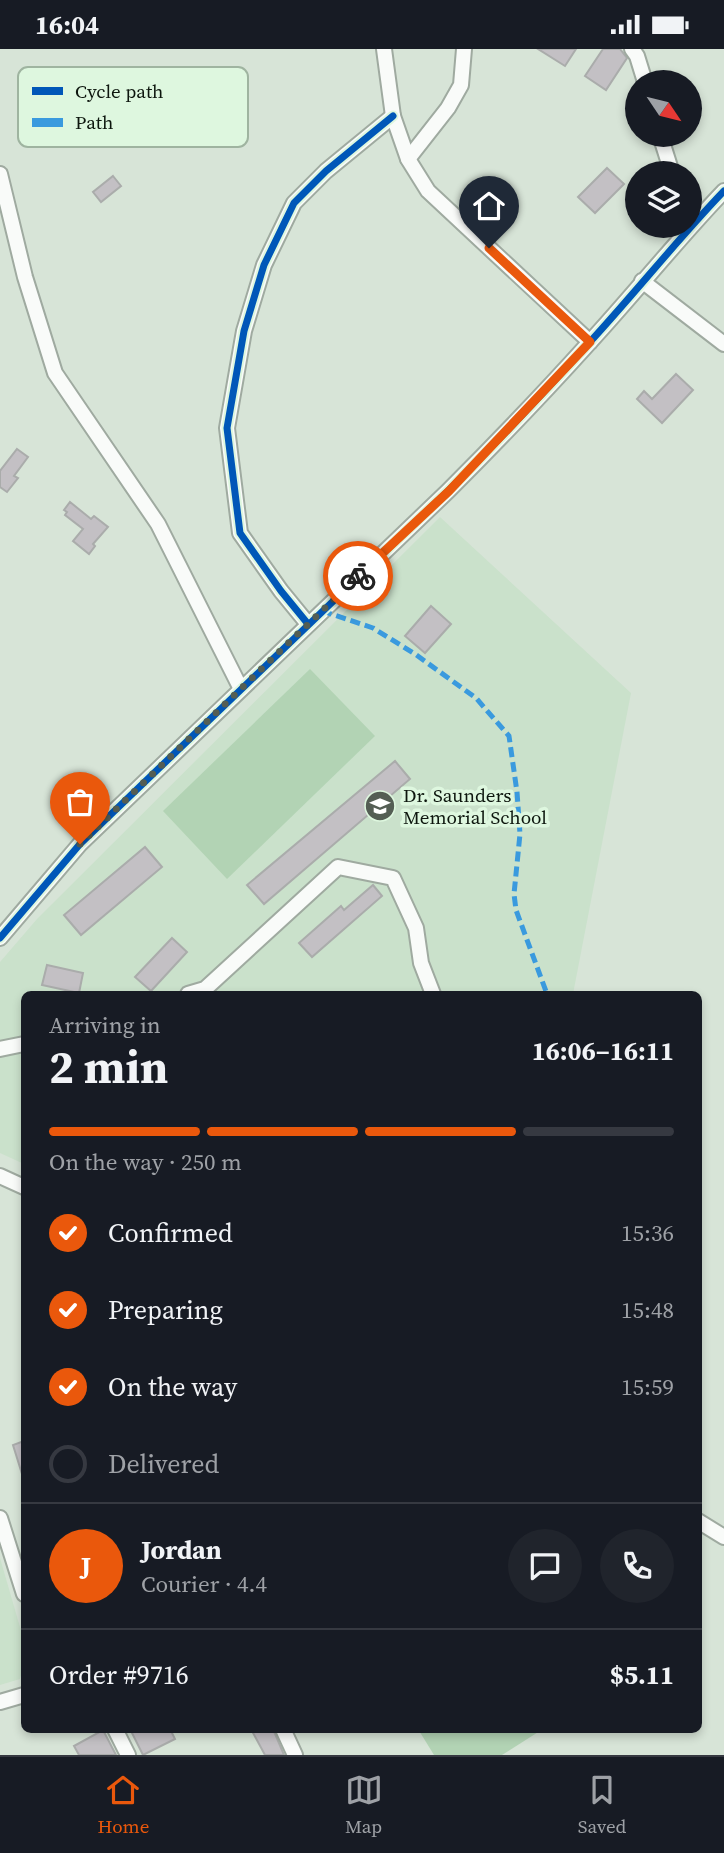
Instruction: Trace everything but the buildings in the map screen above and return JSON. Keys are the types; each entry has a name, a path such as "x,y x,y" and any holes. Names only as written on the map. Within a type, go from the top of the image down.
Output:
{"street":[{"path":"384,49 393,116 408,159 428,191 590,342"},
{"path":"408,159 448,108 461,85 464,49"},
{"path":"632,49 641,70"},
{"path":"308,624 240,533 227,428 248,318 264,265 294,204 326,171 393,116"},
{"path":"0,174 25,277 55,373 158,524 241,689"},
{"path":"702,213 724,191"},
{"path":"0,938 80,844 449,491 590,342 679,238"},
{"path":"642,281 724,344"},
{"path":"198,991 205,989 338,867 393,878 416,928 421,963 432,991"},
{"path":"0,1049 21,1045"},
{"path":"0,1176 21,1186"},
{"path":"0,1518 21,1584"},
{"path":"702,1523 722,1532"},
{"path":"0,1702 21,1696"},
{"path":"117,1733 128,1755"},
{"path":"285,1733 295,1755"}],"shaded area":[{"name":"Dr. Saunders Memorial School","path":"440,517 631,693 574,991 21,991 21,1163 0,1153 0,962 37,919"},
{"path":"310,669 375,736 227,879 163,811"},
{"path":"0,1558 21,1631 21,1675 20,1679 0,1685"},
{"path":"420,1733 537,1733 502,1755 434,1755"}],"marked path":[{"path":"322,611 373,628 415,654 476,698 509,736 520,834 514,894 516,910 546,991"}],"cycle path":[{"path":"308,624 240,533 227,428 244,331 264,265 294,203 326,171 393,116"},
{"path":"0,938 80,844 502,437 724,191"}],"way so far":[{"path":"80,844 358,576"}],"place":[{"name":"Dr. Saunders Memorial School","path":"380,806"}],"route":[{"path":"358,576 449,491 590,342 489,248"}]}
